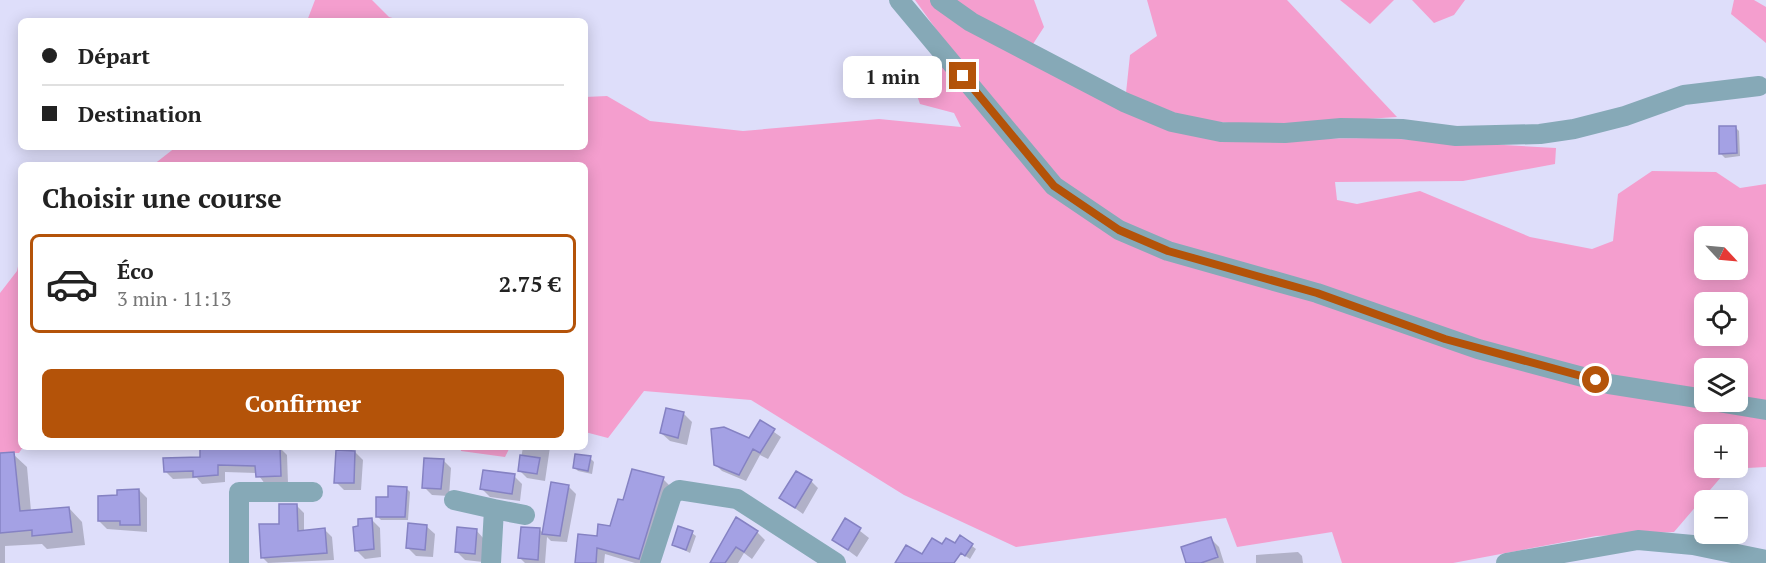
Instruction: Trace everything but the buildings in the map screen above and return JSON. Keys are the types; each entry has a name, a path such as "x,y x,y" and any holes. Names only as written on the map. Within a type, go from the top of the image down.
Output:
{"street":[{"path":"899,0 1054,186 1119,230 1168,251 1317,293 1478,349 1609,384 1694,397"},
{"path":"940,0 970,22 1124,102 1172,122 1221,132 1285,133 1351,128 1402,129 1456,136 1540,134 1574,129 1625,116 1684,95 1760,86"},
{"path":"1748,407 1766,410"},
{"path":"650,563 672,495 679,490 737,499 836,563"},
{"path":"239,563 240,492 313,492"},
{"path":"454,500 525,515"},
{"path":"491,563 494,509"},
{"path":"1506,563 1638,540 1693,545 1766,560"}],"shaded area":[{"path":"315,0 372,0 392,18 308,18"},
{"path":"915,0 1034,0 1044,27 1024,58 1128,111 1257,139 1382,138 1556,148 1555,164 1463,181 1335,182 1337,200 1357,204 1420,191 1530,237 1592,249 1613,241 1618,194 1652,171 1716,172 1740,188 1766,184 1766,467 1748,468 1748,424 1694,424 1694,478 1720,478 1710,490 1694,490 1694,509 1674,532 1596,536 1453,563 1342,563 1332,532 1237,547 1226,518 1016,547 904,495 751,400 644,391 608,438 588,433 588,162 157,162 172,150 588,150 588,97 607,96 650,121 743,131 879,119 961,127 954,113 920,104 912,81 916,69 956,57"},
{"path":"1147,0 1287,0 1397,117 1258,126 1190,119 1126,93 1130,55 1157,36"},
{"path":"1340,0 1394,0 1370,24"},
{"path":"1412,0 1465,0 1454,15 1434,23"},
{"path":"1734,0 1754,0 1766,7 1766,43 1731,14"},
{"path":"18,266 18,450 21,450 19,453 0,453 0,293"},
{"path":"461,450 508,450 505,457"}],"route":[{"path":"963,76 1021,149 1054,186 1119,230 1168,251 1317,293 1445,339 1596,380"}]}
